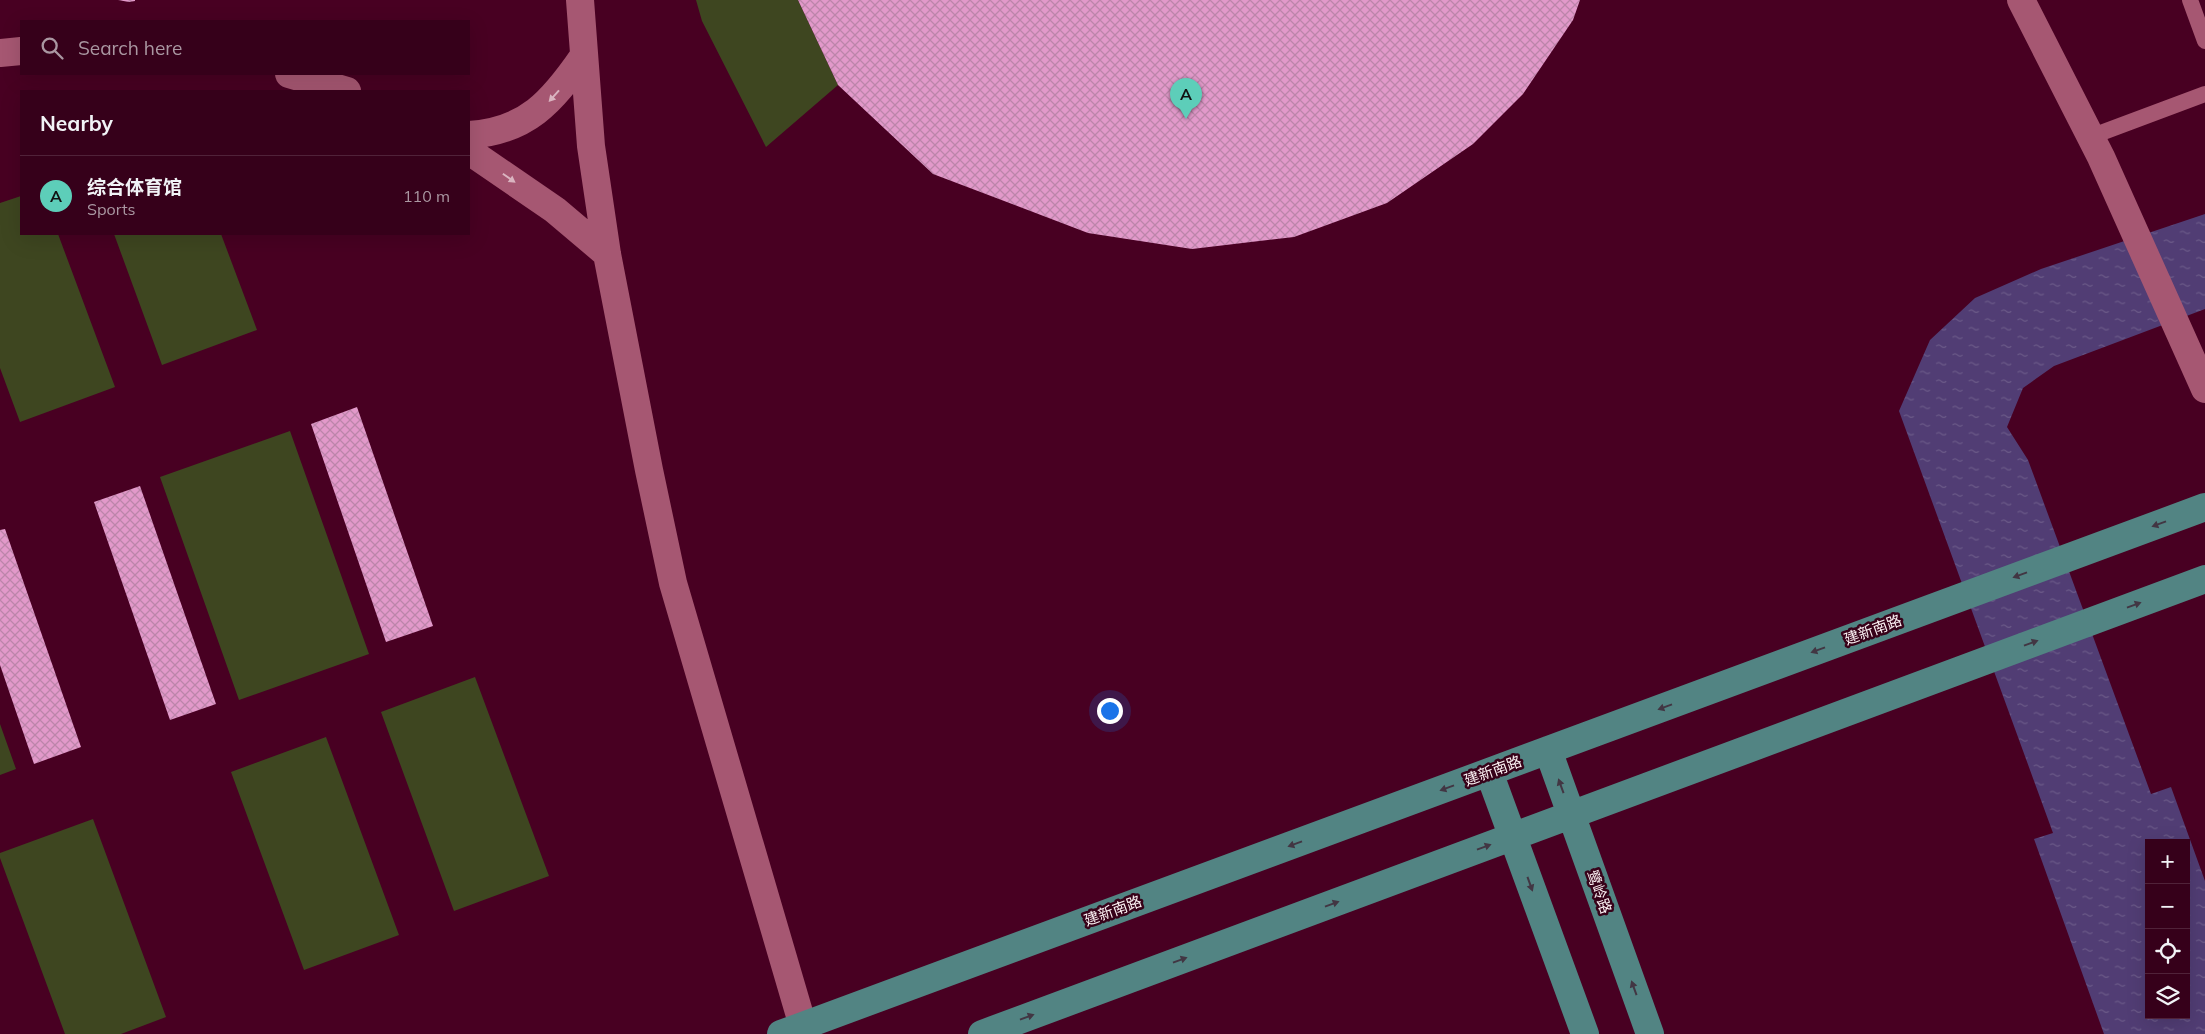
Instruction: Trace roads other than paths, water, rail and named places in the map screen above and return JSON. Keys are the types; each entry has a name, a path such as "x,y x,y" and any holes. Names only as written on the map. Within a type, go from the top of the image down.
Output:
{"main road":[{"name":"建新南路","path":"792,1030 2205,507"},
{"path":"982,1034 2205,579"},
{"name":"鹭岭路","path":"1548,750 1650,1034"},
{"path":"1489,772 1585,1034"}],"street":[{"path":"580,0 591,146 607,254 649,470 673,584 792,1030"},
{"path":"2021,0 2096,147 2205,389"},
{"path":"0,53 20,51"},
{"path":"470,135 488,133 526,120 545,106 564,85 583,57"},
{"path":"291,75 344,90"},
{"path":"470,152 554,210 607,254"}],"lane":[{"path":"2190,0 2205,41"},
{"path":"2096,147 2205,94"}],"water":[{"path":"2205,214 2205,309 2054,366 2023,388 2007,427 2028,460 2151,794 2171,787 2190,839 2145,839 2145,1019 2190,1019 2190,840 2205,881 2205,1034 2104,1034 2034,839 2053,833 1899,411 1930,340 1975,298 2041,269"}],"place":[{"name":"综合体育馆","path":"1186,119"}]}
